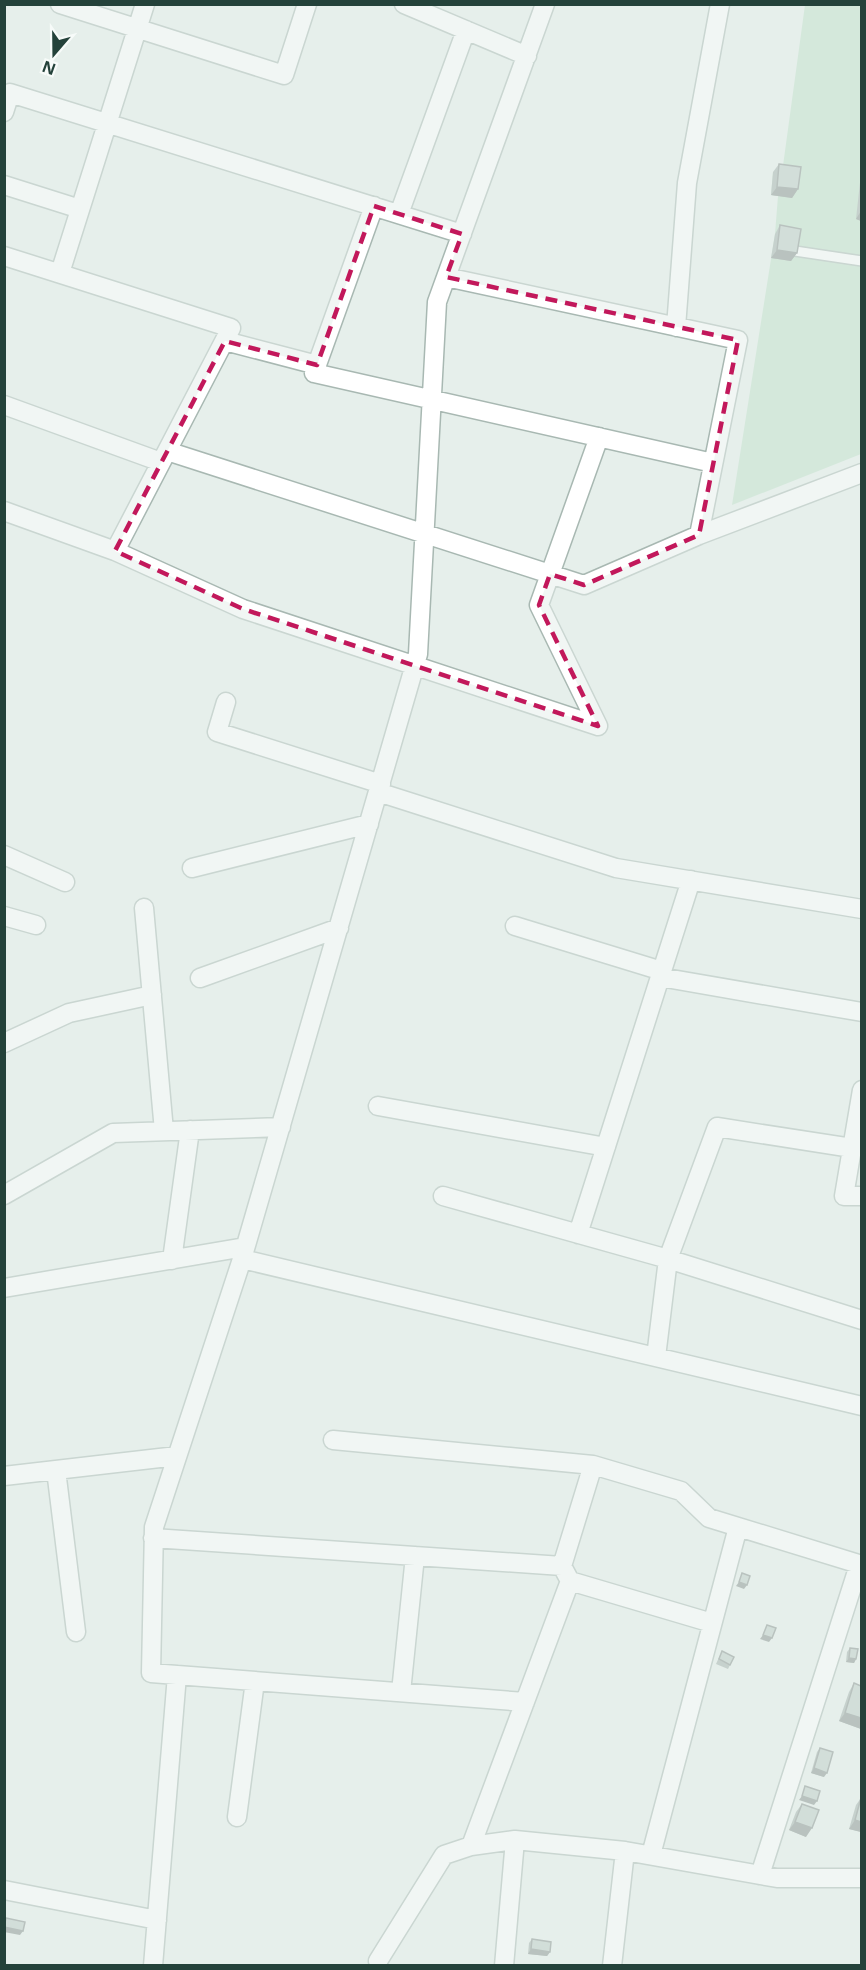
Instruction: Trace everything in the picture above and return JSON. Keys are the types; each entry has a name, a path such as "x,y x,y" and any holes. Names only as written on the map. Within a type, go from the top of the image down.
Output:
{"street":[{"path":"60,4 284,75 307,4"},
{"path":"60,273 145,4"},
{"path":"404,4 527,56"},
{"path":"525,1702 151,1673 153,1527 244,1253 418,654 437,302 545,4"},
{"path":"676,327 687,183 720,4"},
{"path":"399,214 466,30"},
{"path":"4,112 10,93 462,234"},
{"path":"4,185 80,209"},
{"path":"374,206 314,373 713,463"},
{"path":"4,256 231,328 115,551"},
{"path":"446,277 738,340 699,535"},
{"path":"225,341 317,365"},
{"path":"4,405 164,457 425,534 584,585 699,535 861,473"},
{"path":"4,511 115,551 243,609 598,726 539,605 599,437"},
{"path":"226,702 217,732 616,868 861,909"},
{"path":"192,868 369,824"},
{"path":"4,855 65,882"},
{"path":"578,1234 691,880"},
{"path":"144,908 164,1131"},
{"path":"4,916 36,925"},
{"path":"515,926 661,974 861,1012"},
{"path":"200,978 339,928"},
{"path":"4,1043 69,1013 152,995"},
{"path":"861,1090 844,1196 861,1196"},
{"path":"378,1106 606,1147"},
{"path":"4,1195 113,1133 281,1127"},
{"path":"656,1357 668,1259 717,1127 852,1148"},
{"path":"172,1260 190,1130"},
{"path":"443,1196 668,1259 861,1320"},
{"path":"4,1288 172,1260 244,1253 861,1406"},
{"path":"333,1440 593,1465 681,1491 709,1518 860,1565 760,1875"},
{"path":"4,1476 177,1456"},
{"path":"471,1846 525,1702 566,1574 593,1465"},
{"path":"56,1470 76,1632"},
{"path":"651,1856 738,1527"},
{"path":"153,1538 415,1556 566,1574 712,1623"},
{"path":"401,1692 415,1556"},
{"path":"153,1965 177,1675"},
{"path":"237,1817 255,1681"},
{"path":"378,1961 444,1855 471,1846 515,1840 625,1851 777,1878 861,1878"},
{"path":"504,1965 515,1840"},
{"path":"612,1965 625,1851"},
{"path":"4,1890 157,1920"}],"lane":[{"path":"795,251 861,261"}],"highlighted area":[{"path":"374,206 462,234 446,277 738,340 699,535 584,585 550,574 539,605 598,726 243,609 115,551 225,341 317,365"}],"green space":[{"path":"805,5 861,5 861,454 732,505 775,234 778,196 771,195 773,172 782,173"}],"building":[{"path":"779,164 801,167 798,189 777,187"},
{"path":"780,225 801,229 797,253 777,250"},
{"path":"742,1573 750,1576 747,1585 739,1582"},
{"path":"767,1625 776,1628 772,1638 763,1635"},
{"path":"850,1648 858,1649 856,1659 849,1658"},
{"path":"722,1651 734,1657 730,1665 719,1659"},
{"path":"854,1683 861,1686 861,1718 845,1713"},
{"path":"820,1748 833,1752 827,1773 814,1768"},
{"path":"805,1786 820,1791 817,1801 802,1796"},
{"path":"861,1798 861,1822 855,1820"},
{"path":"802,1804 819,1810 812,1828 795,1822"},
{"path":"6,1918 25,1922 23,1931 4,1927"},
{"path":"532,1939 551,1942 550,1952 531,1949"}]}
